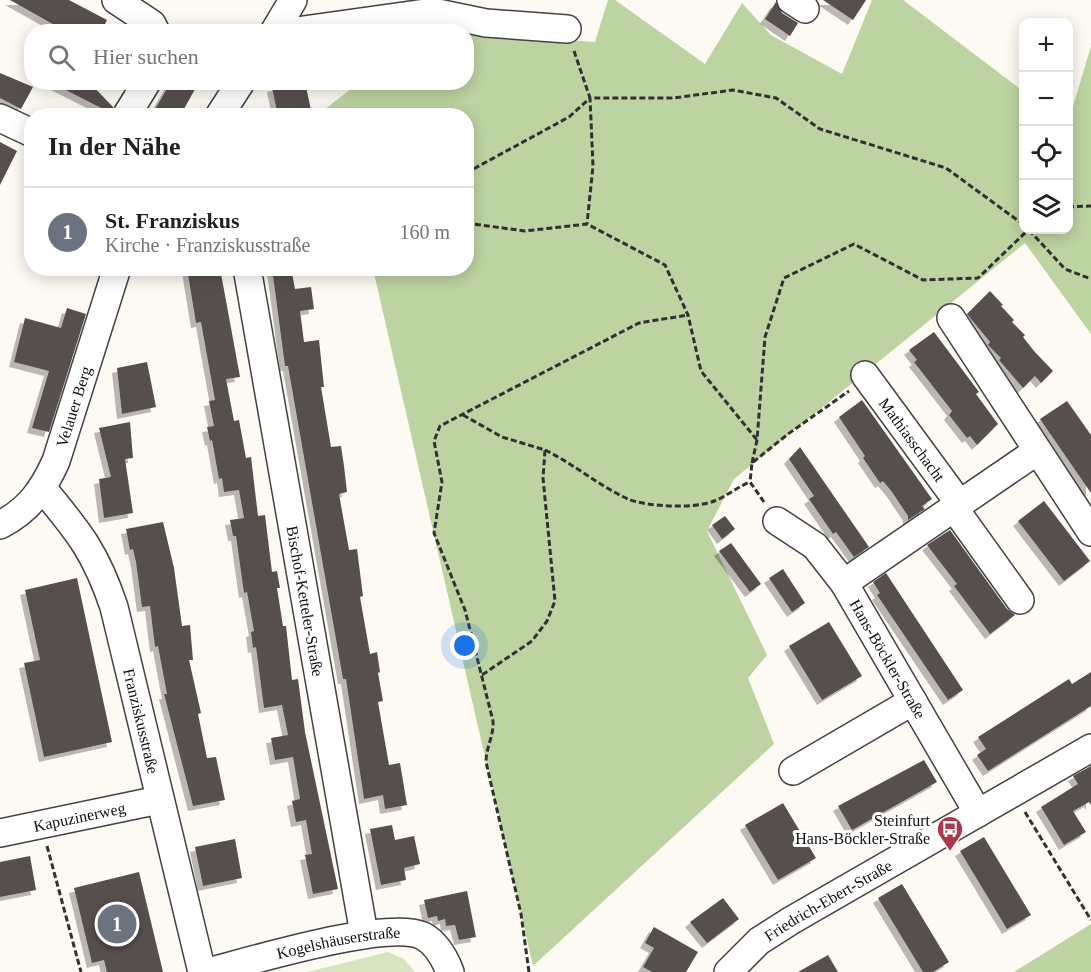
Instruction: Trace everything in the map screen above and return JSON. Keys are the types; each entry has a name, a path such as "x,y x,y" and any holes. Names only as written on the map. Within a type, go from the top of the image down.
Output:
{"street":[{"path":"116,0 152,24"},
{"path":"279,24 293,0"},
{"path":"347,24 433,12 486,24 567,29"},
{"path":"131,108 142,90"},
{"path":"223,108 233,90"},
{"path":"0,118 24,129"},
{"name":"Velauer Berg","path":"0,525 25,509 43,489 56,461 114,276"},
{"name":"Bischof-Ketteler-Straße","path":"248,276 364,934"},
{"path":"951,318 1091,532"},
{"name":"Mathiasschacht","path":"865,375 1020,600"},
{"path":"844,583 1036,451"},
{"name":"Franziskusstraße","path":"43,489 87,542 103,572 114,607 202,972"},
{"name":"Hans-Böckler-Straße","path":"777,521 815,546 844,583 978,813"},
{"path":"793,771 913,701"},
{"name":"Friedrich-Ebert-Straße","path":"728,972 759,941 784,925 1091,748"},
{"name":"Kapuzinerweg","path":"0,833 159,800"},
{"name":"Kogelshäuserstraße","path":"208,972 382,931 423,936 443,955 450,972"}],"path":[{"path":"567,29 590,98 593,166 587,224"},
{"path":"474,169 569,117 590,98 673,98 733,90 776,98 820,129 946,168 1019,222"},
{"path":"1073,207 1091,206"},
{"path":"474,224 525,231 587,224 665,266 688,315 702,371 757,440"},
{"path":"777,521 750,482 757,440 765,337 784,278 854,244 923,280 978,278 1025,234"},
{"path":"1033,234 1065,270 1091,279"},
{"path":"529,972 521,914 486,762 486,750 494,732 482,675 465,610 434,534 442,482 434,441 440,426 639,323 688,315"},
{"path":"752,463 850,390 865,375"},
{"path":"463,415 502,437 545,450 574,464 629,499 686,507 715,501 732,489 750,482"},
{"path":"482,675 532,641 547,621 555,601 543,478 545,450"},
{"path":"1013,793 1091,920"},
{"path":"42,824 81,972"}],"green space":[{"path":"608,0 615,0 705,64 742,3 771,35 842,74 872,0 903,0 1019,88 1019,234 1073,234 1073,107 1091,46 1091,334 1025,243 734,479 707,531 767,655 748,678 774,744 533,966 375,276 474,276 474,108 326,108 350,90 474,90 474,32 595,42"},
{"path":"1091,924 1091,972 1014,972"},
{"path":"388,952 404,959 415,972 307,972"}],"building":[{"path":"10,0 69,0 107,20 105,24 53,24"},
{"path":"823,0 866,0 853,20"},
{"path":"776,2 782,13 798,23 790,36 765,19"},
{"path":"0,73 24,83 24,90 31,90 21,109 0,98"},
{"path":"66,90 97,90 113,107 101,108"},
{"path":"166,90 195,90 184,108 156,108"},
{"path":"273,90 307,90 311,108 276,108"},
{"path":"0,142 17,151 0,185"},
{"path":"188,276 221,276 240,377 226,379 234,421 239,420 246,458 251,457 258,516 265,515 272,572 277,571 280,588 277,588 283,626 286,626 292,680 298,679 305,732 338,889 313,894 305,855 312,854 306,820 296,822 292,801 300,799 293,757 275,760 271,738 288,735 282,705 264,708 256,647 253,648 251,632 254,631 247,592 244,593 236,536 233,536 230,520 244,518 239,490 224,492 222,478 219,479 212,440 210,441 207,427 214,426 209,401 215,400 201,322 196,323"},
{"path":"273,276 293,276 295,289 311,287 314,309 300,311 304,342 319,340 324,387 321,387 331,447 341,446 344,466 347,492 339,494 349,550 357,549 363,596 360,597 370,654 377,652 383,701 378,702 389,765 400,763 407,805 385,809 383,795 364,799 346,679 343,679 288,366 285,366"},
{"path":"990,291 1014,320 1012,322 1025,335 1023,337 1034,351 1053,371 1041,383 1035,376 1023,388 999,360 1001,358 988,345 990,342 967,314"},
{"path":"67,308 86,314 49,432 32,428 49,371 14,362 25,318 61,328"},
{"path":"934,332 979,392 976,394 998,424 977,445 970,436 967,438 949,415 952,411 914,362 917,360 909,350"},
{"path":"147,362 156,407 122,414 117,368"},
{"path":"862,400 932,499 922,506 925,509 908,520 908,516 892,492 883,481 880,483 863,458 865,456 839,417"},
{"path":"1067,401 1091,435 1091,493 1040,419"},
{"path":"130,422 133,458 125,459 133,513 104,518 99,479 111,477 99,428"},
{"path":"800,447 869,547 854,557 836,532 833,534 809,499 814,496 789,459"},
{"path":"1044,501 1090,561 1064,581 1018,521"},
{"path":"725,516 735,529 722,539 712,525"},
{"path":"163,522 174,568 182,626 190,625 193,660 189,660 201,713 198,714 207,758 216,757 225,800 193,806 164,694 167,694 158,646 155,647 150,606 142,607 136,562 133,549 130,550 126,529"},
{"path":"950,530 1007,609 1015,615 990,634 954,586 957,584 927,545"},
{"path":"731,543 761,584 750,592 719,551"},
{"path":"783,569 805,603 792,612 769,578"},
{"path":"886,573 963,690 948,700 877,595 880,593 873,582"},
{"path":"77,578 112,742 44,757 24,663 40,660 25,590"},
{"path":"829,622 862,676 822,700 789,646"},
{"path":"1091,672 1091,706 988,771 977,755 986,749 978,737 1069,679 1072,684"},
{"path":"924,760 937,782 852,830 838,806"},
{"path":"1091,766 1091,805 1089,802 1073,811 1086,832 1064,845 1041,807 1078,784 1073,776"},
{"path":"783,803 816,858 778,880 745,825"},
{"path":"392,825 395,840 414,836 420,864 404,868 406,880 381,885 370,829"},
{"path":"984,837 1031,915 1007,929 960,851"},
{"path":"235,839 242,878 203,886 195,847"},
{"path":"30,856 36,890 0,897 0,862"},
{"path":"139,872 163,972 107,972 104,960 92,963 74,888"},
{"path":"902,884 949,962 933,972 923,972 878,898"},
{"path":"467,891 476,937 459,940 455,925 446,926 445,919 438,921 437,916 428,918 424,900"},
{"path":"723,898 739,919 707,943 690,922"},
{"path":"654,927 698,952 686,972 652,972 643,967 654,948 645,943"},
{"path":"828,955 838,972 798,972"}],"place":[{"name":"Steinfurt Hans-Böckler-Straße","path":"950,852"},
{"name":"St. Franziskus","path":"117,924"}]}
